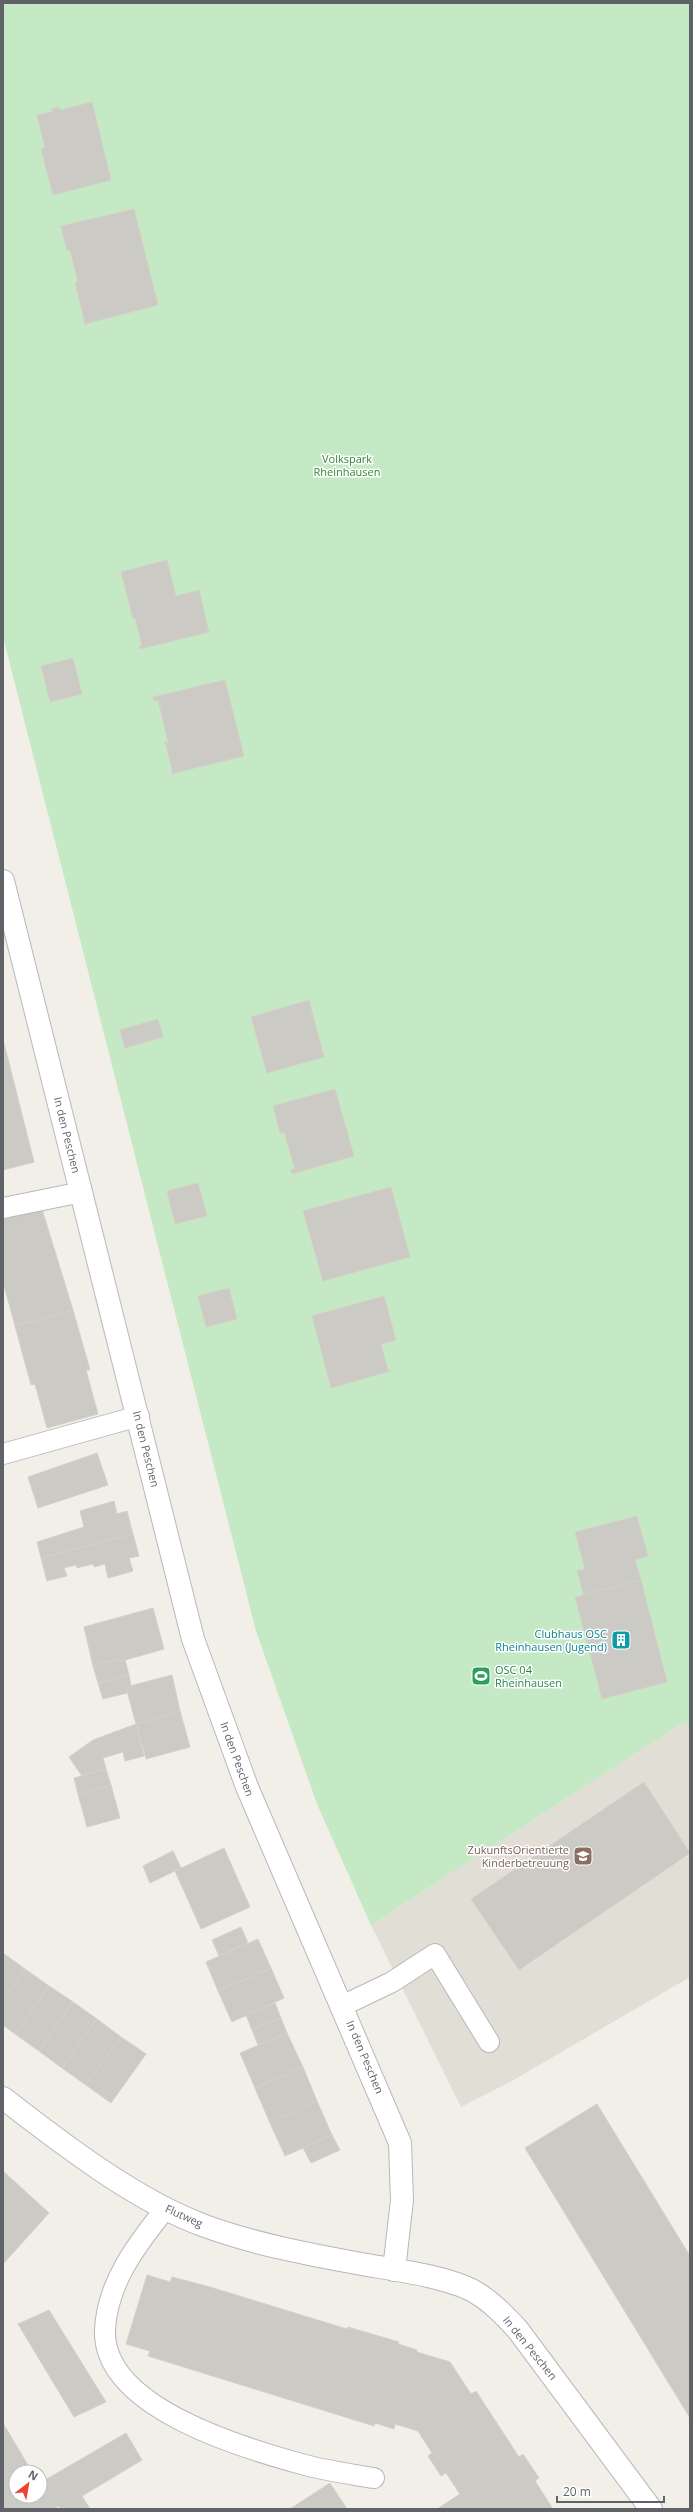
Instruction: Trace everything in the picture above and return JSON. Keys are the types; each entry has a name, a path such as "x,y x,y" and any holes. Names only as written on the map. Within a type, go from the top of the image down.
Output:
{"street":[{"name":"In den Peschen","path":"3,882 139,1416 193,1639 246,1787 400,2143 402,2200 394,2270 450,2283 474,2292 496,2307 518,2330 651,2509"},
{"name":"Flutweg","path":"3,2098 119,2182 166,2208 204,2226 259,2243 394,2270"}],"lane":[{"path":"3,1208 82,1192"},
{"path":"3,1454 139,1416"},
{"path":"342,2006 392,1982 434,1954 489,2042"},
{"path":"166,2208 126,2262 112,2293 105,2331 110,2359 125,2381 163,2411 223,2440 306,2466 374,2478"}],"shaded area":[{"name":"ZukunftsOrientierte Kinderbetreuung","path":"684,1722 690,1727 690,1977 510,2082 461,2107 371,1925"}],"green space":[{"name":"Volkspark Rheinhausen","path":"3,3 690,3 690,1727 684,1722 371,1925 317,1804 256,1631 3,637"}],"building":[{"path":"92,102 111,180 53,195 41,149 45,148 37,115 52,112 51,109 59,107 60,110"},
{"path":"134,209 158,305 85,324 75,282 78,282 70,250 67,251 61,226"},
{"path":"167,560 176,596 199,590 209,632 140,649 139,647 142,646 135,618 133,619 121,572"},
{"path":"73,658 82,694 50,702 41,666"},
{"path":"225,680 244,756 171,774 172,770 166,745 164,743 168,742 158,700 154,701 153,697"},
{"path":"309,1000 324,1057 267,1073 251,1017"},
{"path":"158,1019 163,1037 125,1048 120,1030"},
{"path":"3,1040 8,1059 3,1060"},
{"path":"8,1059 34,1162 3,1170 3,1060"},
{"path":"335,1089 354,1156 292,1174 291,1170 295,1169 284,1132 280,1133 273,1106"},
{"path":"198,1183 207,1216 175,1224 167,1191"},
{"path":"391,1187 410,1257 323,1281 303,1211"},
{"path":"42,1209 73,1310 15,1326 3,1282 3,1219"},
{"path":"229,1288 237,1319 206,1327 198,1296"},
{"path":"384,1296 396,1340 381,1344 388,1370 390,1371 331,1388 312,1316"},
{"path":"73,1310 90,1370 86,1370 98,1414 47,1428 35,1384 31,1385 15,1326"},
{"path":"97,1453 108,1485 38,1508 28,1477"},
{"path":"114,1501 117,1514 127,1511 133,1534 41,1558 37,1542 84,1527 80,1511"},
{"path":"637,1516 648,1556 635,1560 641,1580 584,1596 577,1571 585,1569 575,1532"},
{"path":"133,1534 139,1556 129,1558 133,1571 108,1578 105,1564 94,1567 93,1564 77,1568 76,1565 64,1568 67,1576 47,1581 41,1558"},
{"name":"Clubhaus OSC Rheinhausen (Jugend)","path":"641,1580 667,1682 602,1699 575,1597"},
{"path":"153,1608 164,1649 118,1662 117,1659 93,1666 84,1627"},
{"path":"117,1659 118,1662 125,1660 129,1675 98,1683 93,1666"},
{"path":"129,1675 131,1686 126,1687 127,1693 103,1699 98,1683"},
{"path":"172,1675 180,1711 136,1724 126,1687"},
{"path":"180,1711 190,1747 146,1759 136,1724"},
{"path":"136,1724 144,1756 125,1761 123,1752 103,1758 106,1769 82,1776 69,1757 93,1740"},
{"path":"106,1769 111,1785 78,1794 74,1778"},
{"path":"644,1782 690,1853 519,1970 471,1899"},
{"path":"111,1785 120,1818 87,1827 78,1794"},
{"path":"224,1848 250,1907 201,1929 175,1871"},
{"path":"173,1851 181,1868 150,1883 143,1866"},
{"path":"241,1927 248,1943 219,1956 212,1940"},
{"path":"258,1939 271,1968 218,1991 206,1962"},
{"path":"3,1953 25,1969 3,2000"},
{"path":"271,1968 284,1998 232,2022 218,1991"},
{"path":"25,1969 49,1986 15,2034 3,2025 3,2000"},
{"path":"49,1986 73,2002 39,2051 15,2034"},
{"path":"73,2002 97,2019 62,2068 39,2051"},
{"path":"275,2003 281,2018 252,2030 246,2015"},
{"path":"281,2018 287,2033 258,2045 252,2030"},
{"path":"97,2019 121,2037 86,2085 62,2068"},
{"path":"287,2033 303,2067 255,2088 240,2053"},
{"path":"121,2037 146,2054 111,2103 86,2085"},
{"path":"303,2067 317,2101 270,2123 255,2088"},
{"path":"317,2101 332,2135 285,2156 270,2123"},
{"path":"597,2104 690,2256 690,2418 525,2148"},
{"path":"332,2135 340,2150 311,2163 303,2148"},
{"path":"4,2172 49,2213 3,2264 3,2173"},
{"path":"147,2275 170,2282 172,2277 210,2287 347,2329 348,2327 399,2342 398,2344 417,2350 417,2352 450,2362 471,2394 476,2391 519,2457 523,2454 539,2478 535,2481 553,2509 437,2509 460,2494 446,2473 441,2476 428,2456 432,2453 418,2431 395,2424 394,2429 375,2423 374,2426 148,2356 150,2351 126,2344"},
{"path":"49,2310 106,2402 74,2417 18,2324"},
{"path":"3,2423 27,2464 8,2464 8,2502 3,2505"},
{"path":"126,2433 142,2460 82,2496 90,2509 61,2509 59,2506 53,2509 3,2509 3,2505 8,2502 8,2504 48,2504 48,2478"},
{"path":"330,2483 347,2509 290,2509"}],"place":[{"name":"Clubhaus OSC Rheinhausen (Jugend)","path":"621,1640"},
{"name":"OSC 04 Rheinhausen","path":"481,1676"},
{"name":"ZukunftsOrientierte Kinderbetreuung","path":"583,1856"}]}
